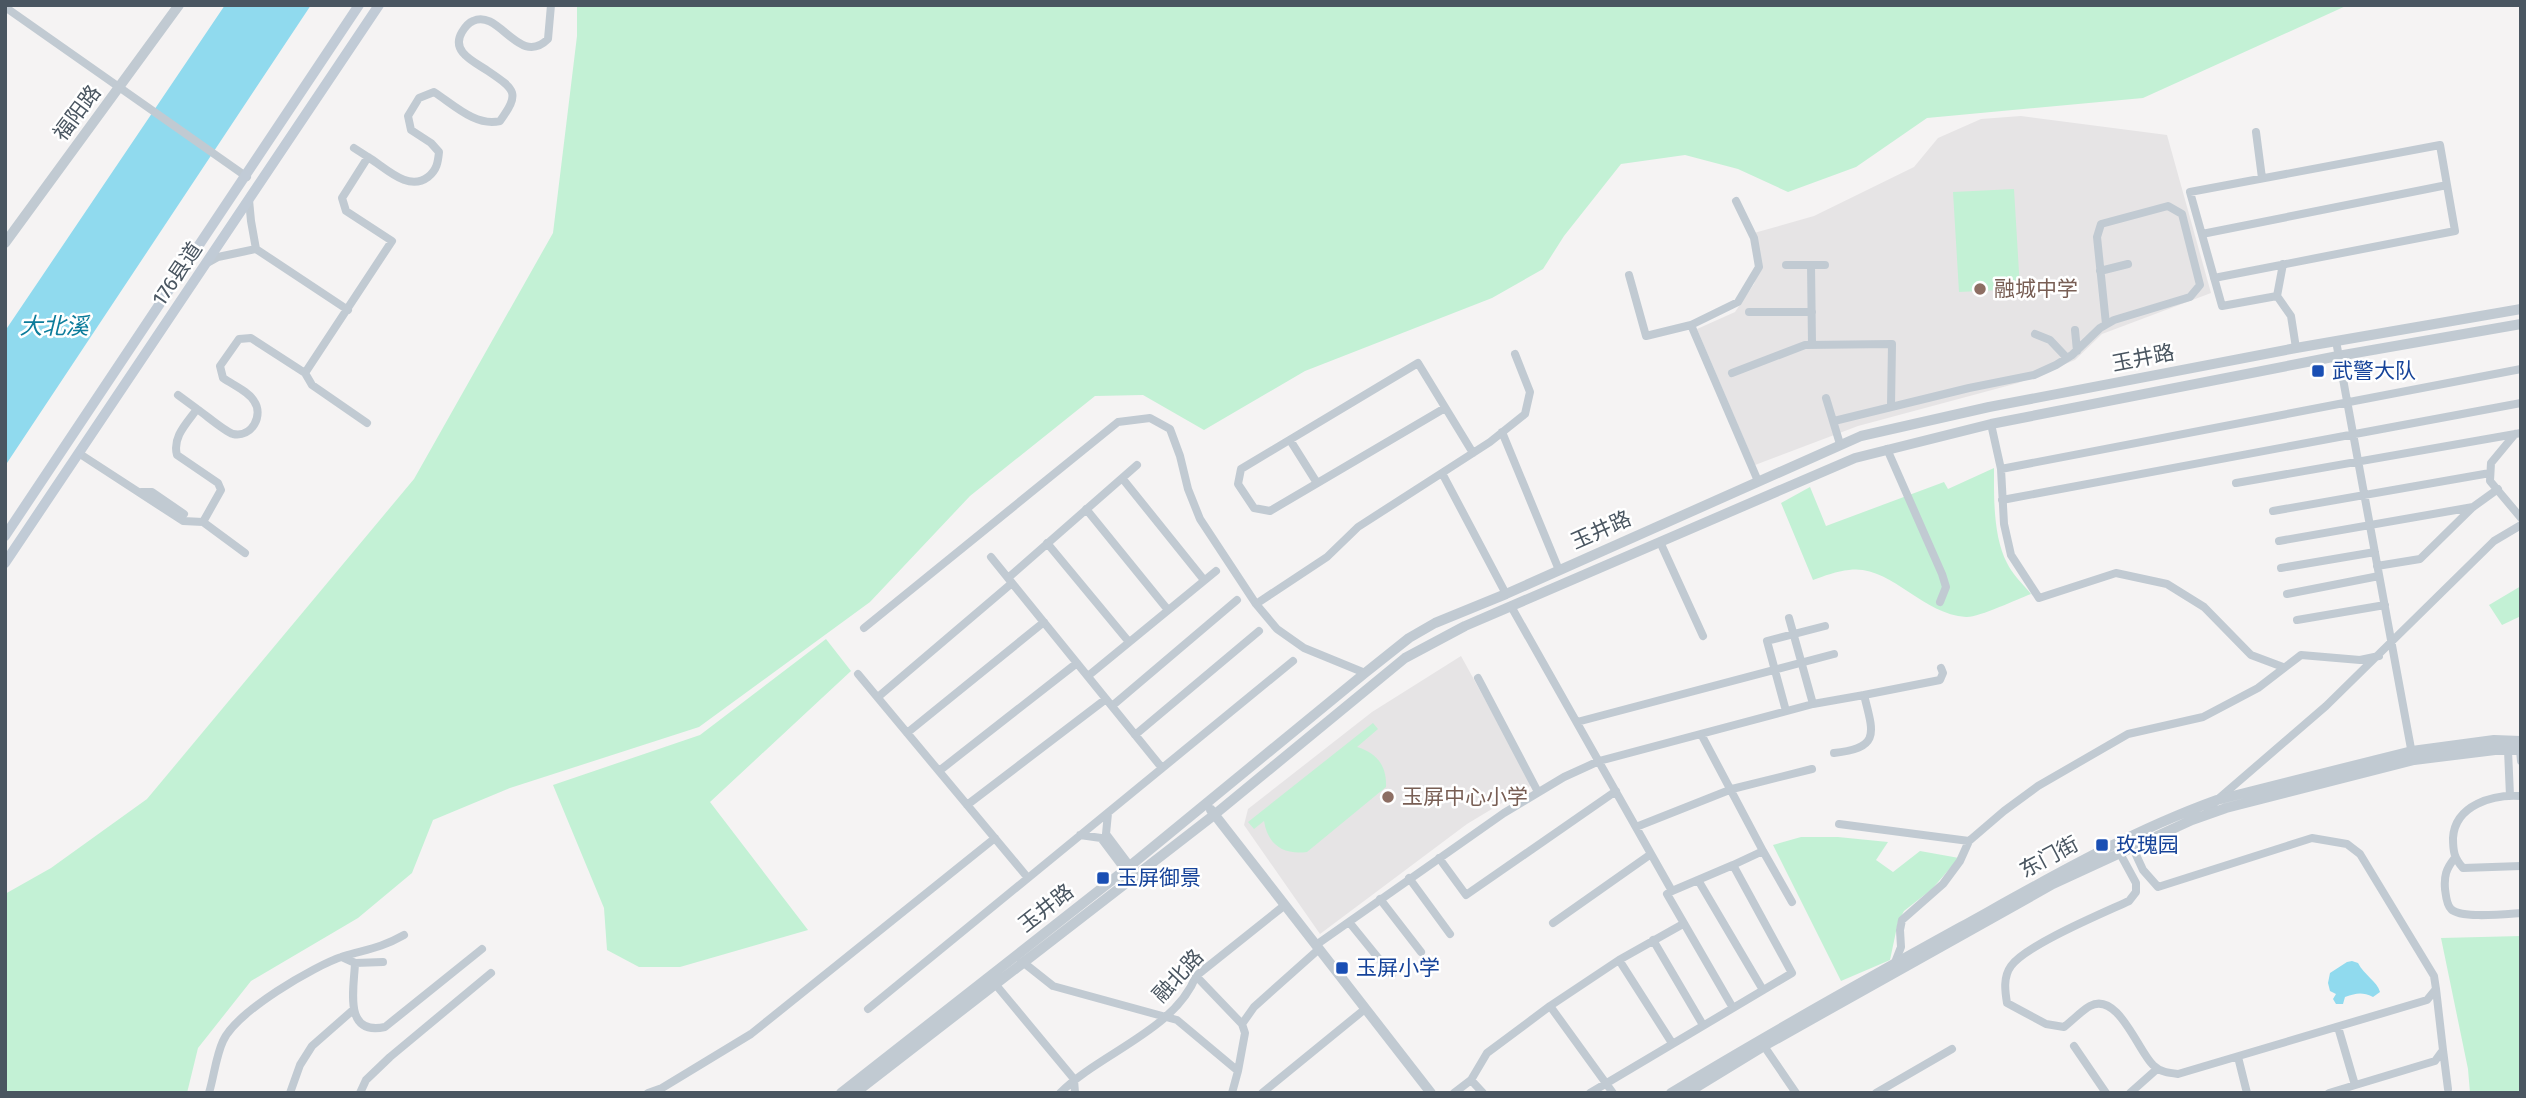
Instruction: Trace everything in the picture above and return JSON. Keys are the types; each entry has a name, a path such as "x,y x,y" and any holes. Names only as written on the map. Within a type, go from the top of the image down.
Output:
{"main road":[{"name":"176县道","path":"5,537 359,5"},
{"name":"176县道","path":"5,563 379,5"}],"street":[{"path":"354,148 408,183 417,184 433,173 439,163 439,152 431,143 411,130 408,116 419,98 434,92 479,121 489,124 500,121 512,104 513,94 506,83 463,54 459,46 459,36 467,24 476,19 485,19 523,46 534,48 548,39 551,5"},
{"path":"5,7 247,177"},
{"name":"福阳路","path":"5,243 120,88 175,7"},
{"path":"2256,132 2262,178"},
{"path":"2214,278 2455,231 2440,145 2190,192 2202,234 2214,278 2222,306 2277,296"},
{"path":"305,373 392,241 346,211 342,198 368,157"},
{"path":"2202,234 2447,186"},
{"path":"249,200 256,249"},
{"path":"1629,275 1646,336 1691,325 1738,302 1759,267 1754,238 1737,201"},
{"path":"1834,421 1891,405 2034,375 2067,358 2114,320 2190,297 2200,285 2182,214 2168,206 2101,224 2097,237 2106,324"},
{"path":"207,263 218,257 256,249 348,310"},
{"path":"2101,271 2128,264"},
{"path":"2283,264 2277,296 2291,316 2296,348"},
{"path":"1786,265 1825,265"},
{"path":"1811,265 1812,344"},
{"name":"玉井路","path":"841,1093 1128,868 1409,638 1434,623 1506,594 1861,436 1975,410 2296,348 2521,309"},
{"path":"1749,312 1812,312"},
{"name":"玉井路","path":"855,1093 1214,815 1405,658 1465,626 1855,458 1991,424 2339,356 2521,324"},
{"path":"1691,325 1758,481"},
{"path":"2075,330 2077,351"},
{"path":"2035,334 2050,340 2067,358"},
{"path":"178,395 233,434 251,429 257,420 258,408 253,398 223,378 220,366 239,338 251,338 305,373 312,385 367,423"},
{"path":"2336,341 2413,756"},
{"path":"1732,373 1786,350 1812,344 1892,344 1891,405"},
{"path":"1256,604 1327,557 1358,527 1473,453 1525,414 1530,392 1515,354"},
{"path":"1445,408 1270,511 1254,508 1238,484 1241,469 1418,363 1473,453"},
{"path":"2001,469 2521,369"},
{"path":"1826,398 1840,444"},
{"path":"2002,500 2521,403"},
{"path":"197,409 177,438 175,446 177,455 218,483 221,490 203,522"},
{"path":"864,628 1118,422 1150,418 1170,429 1200,519 1256,604 1277,629 1304,648 1366,673"},
{"path":"1991,424 2001,469 2004,524 2011,555 2039,598 2116,573 2166,584 2204,607 2251,655 2283,667"},
{"path":"1502,432 1559,570"},
{"path":"2236,483 2518,433"},
{"path":"2518,433 2491,463 2490,481 2521,518"},
{"path":"1290,440 1317,483"},
{"path":"1887,449 1942,574 1946,587 1940,602"},
{"path":"80,454 183,521 203,522 245,554"},
{"path":"877,697 1137,465"},
{"path":"1442,473 1506,594"},
{"path":"2273,511 2490,473"},
{"path":"1122,478 1204,580"},
{"path":"2377,566 2420,559 2473,507 2498,489"},
{"path":"138,492 152,492 184,514"},
{"path":"2280,541 2473,507"},
{"path":"1086,509 1168,610"},
{"path":"2205,816 2217,800 2326,706 2379,656 2391,641 2494,541 2521,524"},
{"path":"1660,542 1703,636"},
{"path":"1047,543 1129,642"},
{"path":"2280,568 2375,552"},
{"path":"991,557 1162,768"},
{"path":"1088,676 1216,571"},
{"path":"2287,594 2379,576"},
{"path":"967,805 1109,703 1237,600"},
{"path":"2297,620 2385,605"},
{"path":"1512,608 1672,891"},
{"path":"1788,618 1813,704"},
{"path":"907,733 1044,622"},
{"path":"1786,711 1767,641 1825,626"},
{"path":"1135,735 1259,631"},
{"path":"1577,722 1834,654"},
{"path":"1884,978 1901,947 1902,919 1942,884 1960,861 1969,841 2038,786 2128,734 2203,717 2258,688 2301,655 2360,660 2379,656"},
{"path":"868,1009 1293,661"},
{"path":"939,771 1077,663"},
{"path":"1242,1024 1254,1007 1317,947 1409,878 1538,792 1599,761 1813,704 1940,680 1943,673 1941,668"},
{"path":"858,674 1028,878"},
{"path":"1478,678 1538,792"},
{"path":"1834,753 1862,748 1870,740 1871,727 1864,695"},
{"path":"1701,734 1792,902"},
{"name":"东门街","path":"2130,843 2188,811 2217,800 2494,740 2521,741"},
{"path":"2508,750 2510,796"},
{"path":"2521,750 2521,761"},
{"name":"东门街","path":"1671,1093 1762,1038 2069,867 2205,816 2413,756 2521,750"},
{"path":"1636,827 1732,789 1812,769"},
{"path":"1439,858 1466,895 1616,791"},
{"path":"2521,796 2478,803 2463,813 2454,830 2454,859 2447,867 2444,879 2446,900 2451,909 2460,915 2521,913"},
{"path":"1206,804 1431,1093"},
{"path":"1108,813 1106,834 1128,868"},
{"path":"1839,824 1969,841"},
{"path":"1080,835 1101,838 1128,868"},
{"path":"648,1093 662,1088 751,1034 995,838"},
{"path":"2130,843 2143,870 2158,887 2312,838 2347,844 2360,854 2434,976 2448,1089"},
{"path":"2118,848 2136,883 2136,892 2129,901 2057,935 2011,965 2006,977 2007,1003 2046,1024 2064,1027 2091,1005 2102,1004 2112,1008 2121,1016 2157,1069 2178,1074 2427,1000 2436,989"},
{"name":"东门街","path":"1687,1093 1764,1046 2118,848"},
{"path":"1733,1008 1667,894 1763,851"},
{"path":"1553,923 1651,854"},
{"path":"2454,859 2463,868 2521,866"},
{"path":"1590,1093 1792,973 1733,865"},
{"path":"1409,878 1450,933"},
{"path":"1698,880 1763,990"},
{"path":"1380,899 1421,952"},
{"name":"融北路","path":"1060,1093 1074,1079 1166,1016 1190,992 1196,976 1285,905"},
{"path":"1349,922 1392,975"},
{"path":"1454,1093 1471,1080 1487,1053 1550,1006 1619,960 1683,925"},
{"path":"209,1093 223,1041 238,1020 326,963 383,946 404,936"},
{"path":"1653,940 1703,1025"},
{"path":"355,963 354,1010 358,1020 366,1027 375,1029 385,1027 482,949"},
{"path":"342,957 355,963 383,962"},
{"path":"1619,960 1672,1043"},
{"path":"1024,963 1053,986 1177,1020 1238,1070"},
{"path":"360,1093 366,1080 390,1057 491,973"},
{"path":"1196,976 1242,1024 1245,1034 1232,1093"},
{"path":"996,985 1074,1079 1075,1093"},
{"path":"1550,1006 1613,1093"},
{"path":"1262,1093 1365,1009"},
{"path":"290,1093 300,1065 312,1046 354,1010"},
{"path":"2338,1027 2355,1085"},
{"path":"2074,1045 2106,1093"},
{"path":"1764,1046 1796,1093"},
{"path":"1876,1093 1952,1049"},
{"path":"2329,1093 2435,1061 2443,1050"},
{"path":"2238,1057 2247,1093"},
{"path":"2130,1093 2157,1069"},
{"path":"1471,1080 1483,1093"}],"shaded area":[{"name":"融城中学","path":"2021,116 2167,135 2211,293 2102,334 2075,360 2018,383 1858,426 1755,465 1697,329 1735,312 1754,284 1760,268 1754,233 1814,216 1914,167 1938,138 1981,119"},
{"name":"玉屏中心小学","path":"1461,656 1532,785 1467,824 1320,934 1244,825 1248,809 1372,712"}],"green space":[{"path":"577,5 2348,5 2143,98 1927,118 1856,167 1788,192 1738,169 1685,155 1621,164 1564,236 1543,269 1492,298 1305,371 1204,430 1143,395 1095,396 970,496 870,602 699,727 510,788 433,820 412,873 358,918 251,981 198,1048 187,1093 5,1093 5,894 51,868 147,799 414,479 553,233 577,36"},
{"path":"2014,189 2020,289 1959,292 1953,192"},
{"path":"1994,468 1995,517 2002,552 2009,567 2031,594 1972,617 1950,614 1935,608 1892,581 1864,570 1840,571 1813,580 1781,503 1810,487 1826,526 1944,482 1948,489"},
{"path":"2521,586 2521,616 2502,625 2489,605"},
{"path":"826,639 851,671 710,802 808,930 680,967 639,967 607,950 604,908 553,785 700,735"},
{"path":"1373,723 1378,729 1357,747 1379,761 1385,773 1386,787 1307,852 1291,852 1278,847 1269,836 1264,821 1254,829 1248,822"},
{"path":"1801,837 1838,837 1888,842 1876,860 1893,872 1920,851 1959,858 1932,889 1904,911 1898,922 1890,960 1841,981 1773,845"},
{"path":"2521,936 2521,1093 2470,1093 2468,1069 2441,938"}],"water":[{"name":"大北溪","path":"225,5 311,5 5,466 5,331"},
{"path":"2352,961 2358,963 2380,992 2373,997 2362,994 2345,997 2343,1004 2336,1004 2333,999 2336,994 2330,991 2328,983 2330,973"}],"place":[{"name":"融城中学","path":"1980,289"},
{"name":"武警大队","path":"2318,371"},
{"name":"玉屏中心小学","path":"1388,797"},
{"name":"玫瑰园","path":"2102,845"},
{"name":"玉屏御景","path":"1103,878"},
{"name":"玉屏小学","path":"1342,968"}]}
